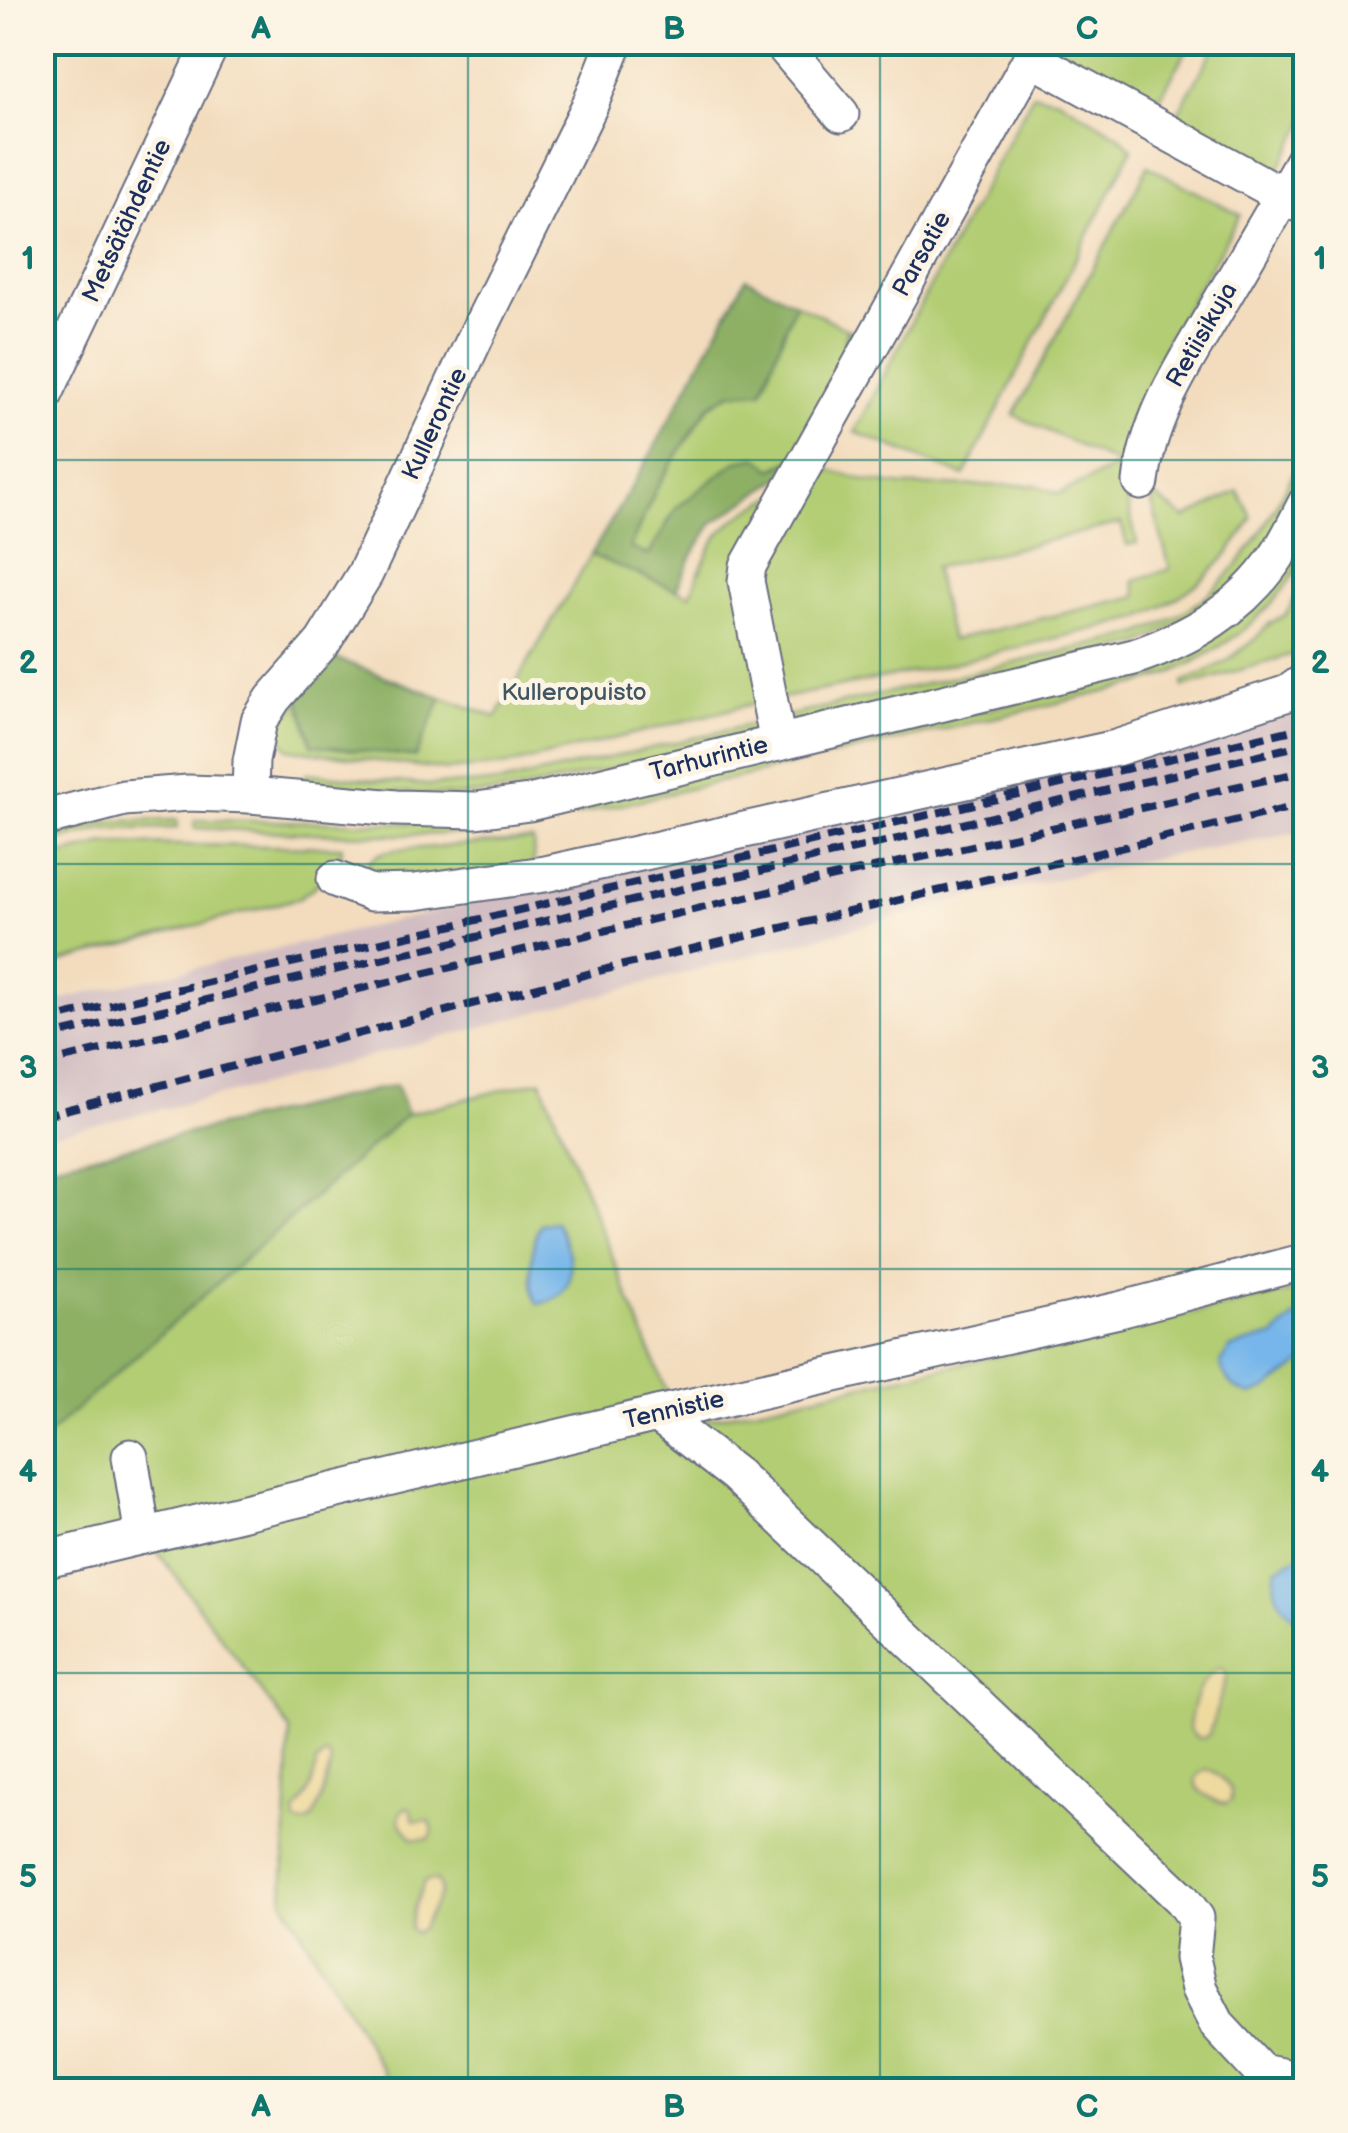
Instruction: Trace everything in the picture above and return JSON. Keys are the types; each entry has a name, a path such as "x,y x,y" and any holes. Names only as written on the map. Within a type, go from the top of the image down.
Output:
{"street":[{"name":"Metsätähdentie","path":"42,400 212,42"},
{"name":"Kullerontie","path":"250,795 251,761 260,721 273,699 322,642 366,574 590,104 615,42"},
{"path":"780,42 842,114"},
{"name":"Parsatie","path":"778,743 746,581 748,566 1031,58 1294,202"},
{"name":"Retiisikuja","path":"1142,482 1150,437 1174,382 1294,202 1306,155"},
{"name":"Tarhurintie","path":"42,819 124,798 188,794 250,795 396,808 476,810 528,803 1134,658 1205,626 1242,597 1276,558 1306,504"},
{"path":"335,880 372,893 414,892 545,874 1116,748 1288,694 1306,680"},
{"name":"Tennistie","path":"42,1560 1119,1310 1306,1261"},
{"path":"658,1414 736,1475 1182,1900 1196,1918 1192,1958 1199,1989 1218,2026 1260,2072 1306,2081"},
{"path":"130,1458 143,1536"}],"shaded area":[{"path":"1305,707 1305,832 1170,855 958,900 256,1087 43,1137 42,1004"}],"green space":[{"path":"1059,42 1191,43 1153,110 1073,63 1061,54"},
{"path":"1217,43 1305,43 1305,123 1273,174 1178,121 1180,109"},
{"path":"1033,94 1058,99 1118,135 1132,149 964,476 855,432"},
{"name":"Kulleropuisto","path":"1148,166 1240,215 1164,348 1130,432 1126,453 1136,494 1125,493 1137,543 1127,545 1121,523 934,568 951,640 1137,596 1134,580 1170,569 1149,492 1185,518 1238,491 1252,518 1229,552 1191,589 1139,618 929,669 752,704 509,765 446,770 288,749 285,745 281,731 285,718 334,658 496,717 591,555 690,595 709,551 725,528 749,510 818,473 830,470 867,481 905,486 1036,485 1059,494 1120,465 1014,415"},
{"path":"746,278 795,303 762,391 731,393 708,407 658,485 630,548 649,555 676,508 737,461 757,457 773,469 798,457 835,421 847,329 863,338 840,422 829,447 713,523 676,590 591,555"},
{"path":"795,303 847,329 835,421 798,457 676,508 649,555 629,548 658,485 708,407 731,393 762,390"},
{"path":"1305,450 1305,473 1257,559 1211,606 1142,643 518,791 454,796 305,784 306,773 427,785 501,783 1138,634 1170,620 1221,583 1258,536"},
{"path":"1305,533 1304,553 1293,575 1248,626 1191,664 1132,685 525,827 402,835 194,828 195,820 413,823 838,745 1134,675 1170,663 1211,639"},
{"path":"1305,582 1305,668 1300,669 1296,653 1184,687 1183,683 1227,661 1286,614"},
{"path":"334,658 442,698 415,757 312,745 299,699"},
{"path":"177,820 177,828 104,829 43,844 43,836 109,821"},
{"path":"533,840 534,867 388,887 364,873 373,859 393,850"},
{"path":"105,844 342,847 333,870 299,898 43,967 43,860"},
{"path":"541,1080 680,1425 1305,1289 1305,2090 394,2090 283,1900 290,1730 139,1527 43,1548 42,1439 407,1114"},
{"path":"396,1085 407,1114 43,1439 43,1167"}],"sand":[{"path":"1218,1669 1227,1675 1209,1734 1197,1738 1189,1730 1194,1704 1205,1680"},
{"path":"1292,1715 1304,1728 1305,1746 1301,1751 1287,1746 1284,1738 1284,1723"},
{"path":"326,1754 331,1761 320,1802 310,1821 301,1824 296,1822 295,1812 310,1789 316,1763"},
{"path":"1206,1769 1226,1783 1231,1801 1219,1802 1196,1785 1199,1774"},
{"path":"406,1807 411,1809 414,1821 430,1821 433,1832 429,1839 413,1839 403,1827 400,1815"},
{"path":"436,1881 440,1894 422,1928 415,1933 410,1928 412,1916 424,1882"}],"water":[{"path":"555,1222 570,1259 568,1283 552,1300 538,1304 531,1276 534,1242 540,1224"},
{"path":"1305,1311 1305,1361 1267,1389 1252,1395 1231,1384 1220,1363 1230,1348 1274,1336"},
{"path":"1305,1553 1305,1625 1285,1608 1277,1594 1275,1578 1277,1568"}],"railway":[{"path":"42,1021 1306,727"},
{"path":"42,1038 1306,744"},
{"path":"42,1064 802,884 1306,771"},
{"path":"42,1116 607,969 1306,804"}]}
